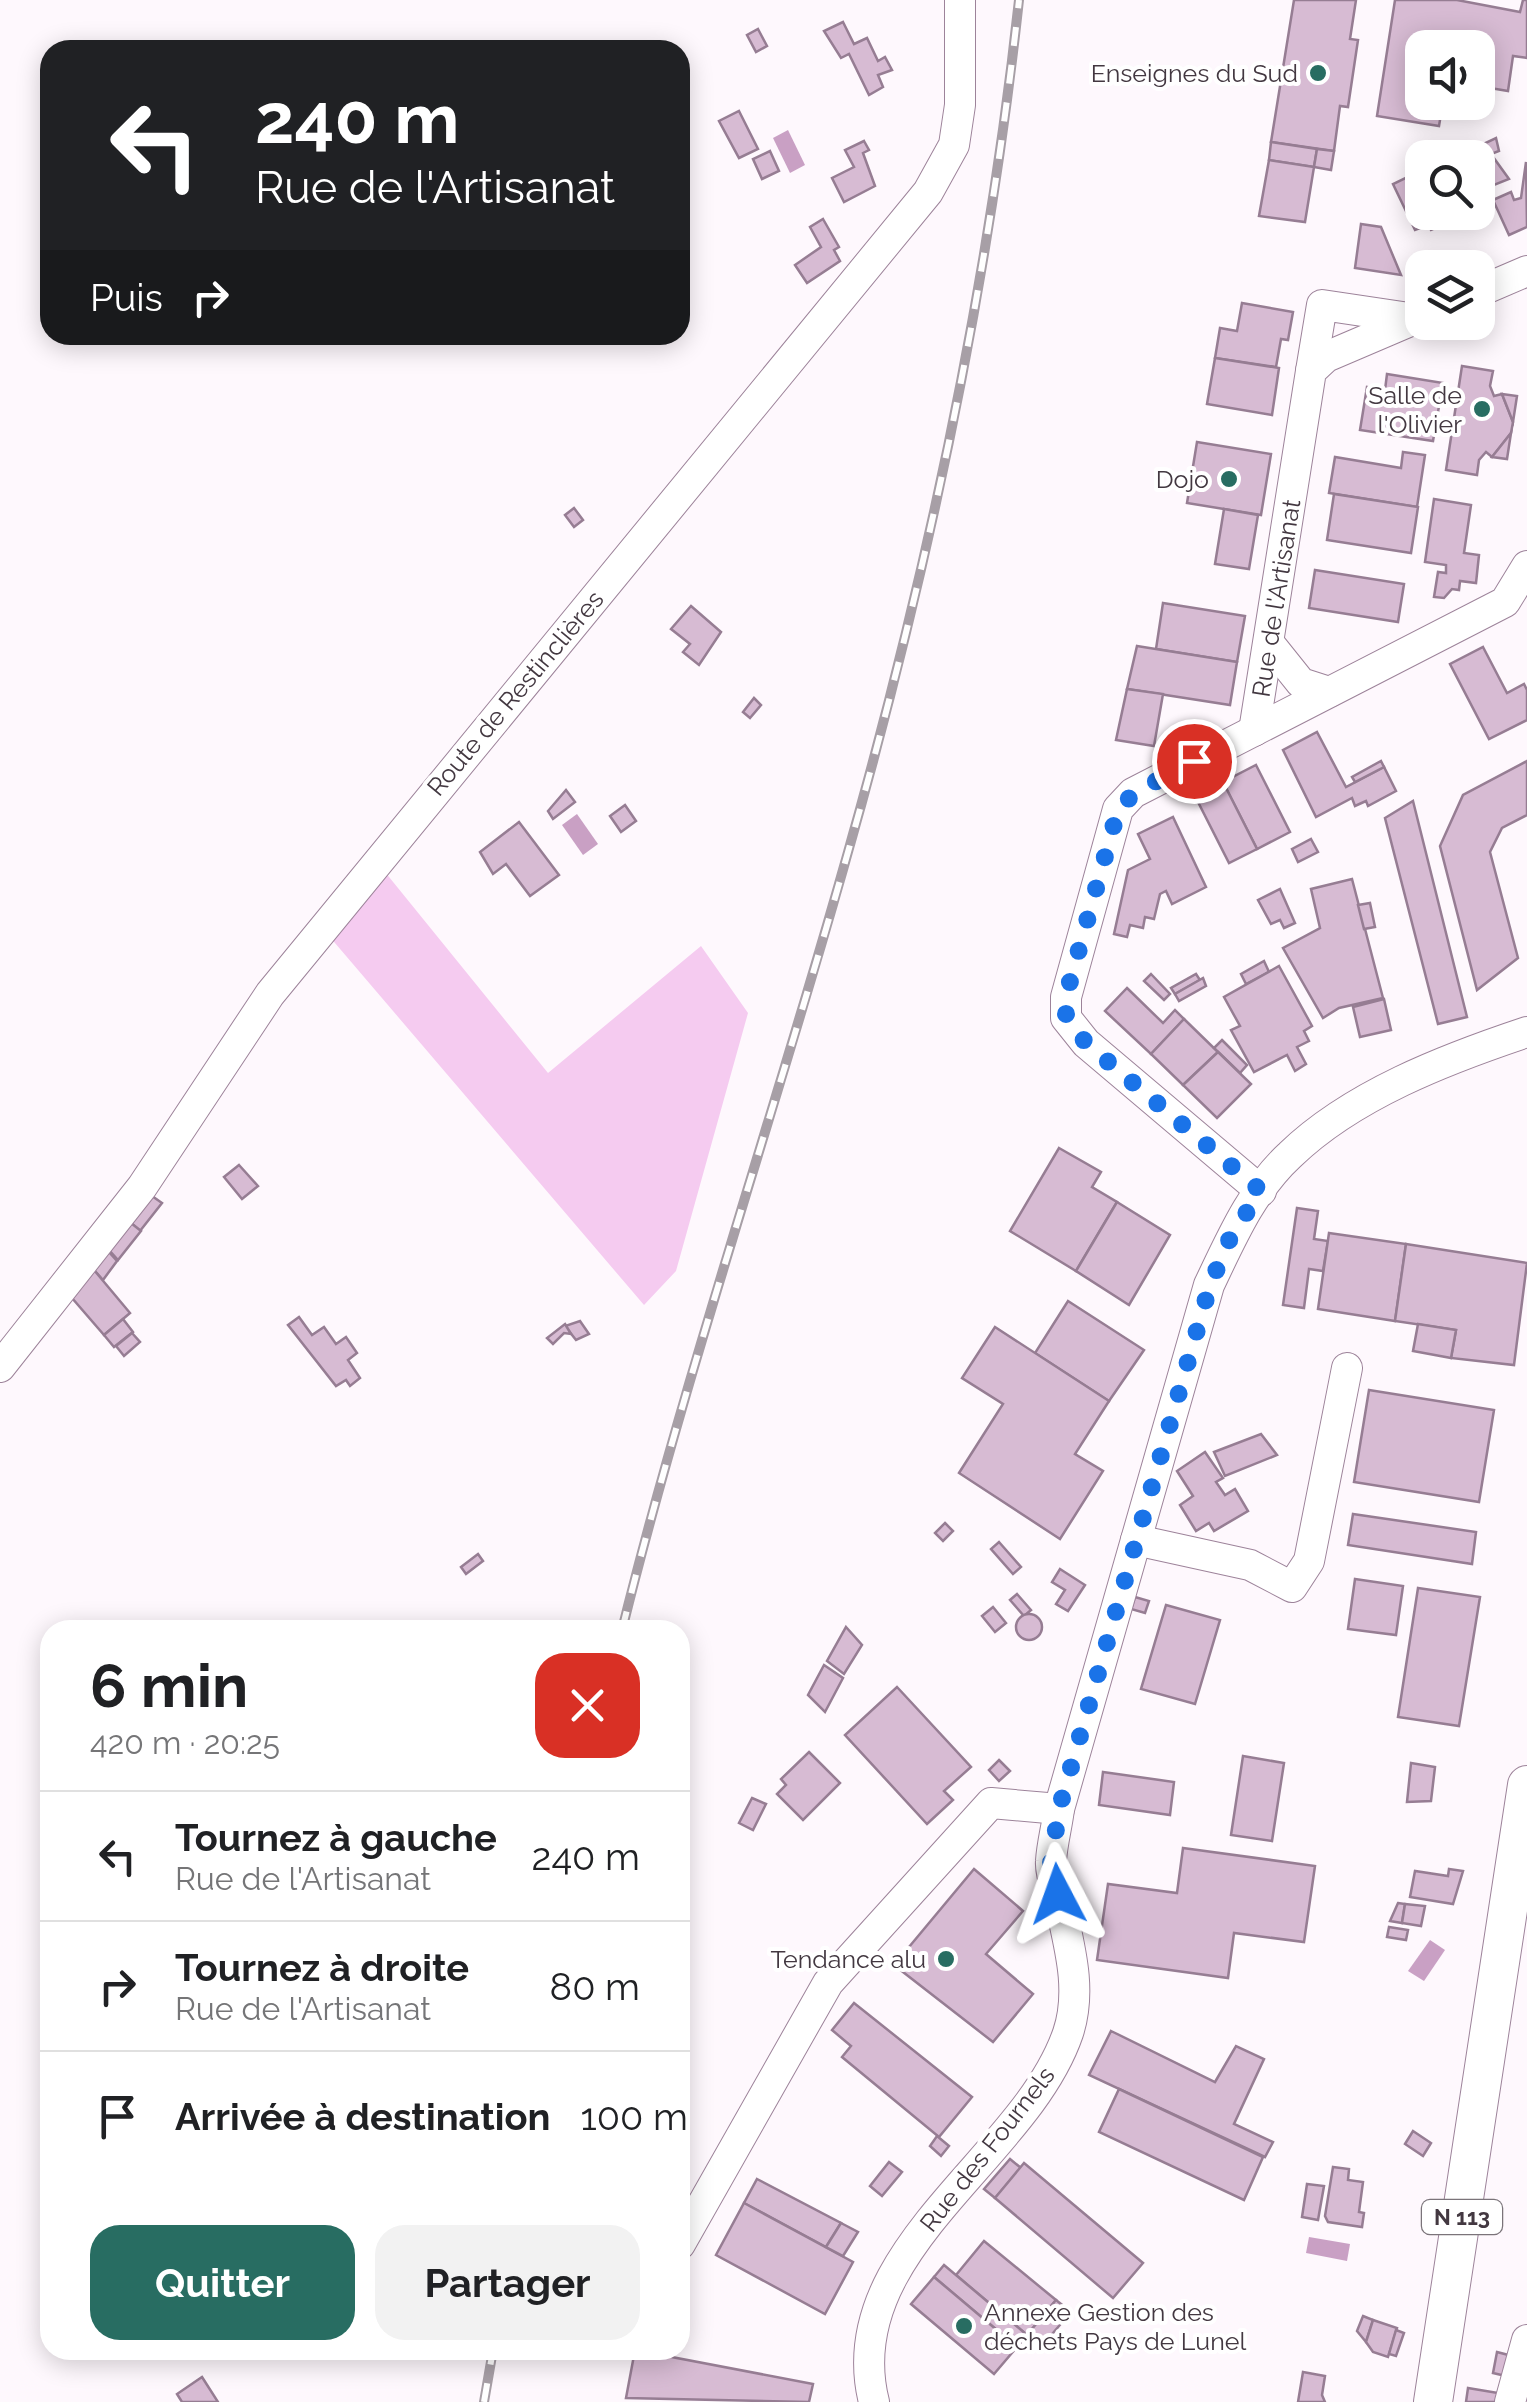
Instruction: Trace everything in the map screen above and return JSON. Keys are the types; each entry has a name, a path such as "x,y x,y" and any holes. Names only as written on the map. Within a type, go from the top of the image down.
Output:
{"main road":[{"name":"N 113","path":"1433,2402 1523,1847 1527,1785"}],"street":[{"name":"Route de Restinclières","path":"0,1368 142,1187 282,978 928,192 954,145 960,105 960,0"},
{"path":"1495,285 1527,271"},
{"name":"Rue de l'Artisanat","path":"1261,1191 1086,1043 1066,1018 1066,996 1118,810 1134,793 1254,730 1322,305 1405,315"},
{"name":"Rue de l'Artisanat","path":"1311,371 1326,358 1405,323"},
{"path":"1254,730 1505,602 1527,566"},
{"path":"1269,643 1302,683 1329,692"},
{"name":"Rue des Fournels","path":"874,2402 866,2371 874,2317 907,2252 1052,2070 1069,2030 1075,1998 1072,1959 1051,1863 1059,1809 1210,1285 1231,1236 1290,1154 1352,1108 1470,1051 1527,1032"},
{"path":"1136,1540 1250,1565 1292,1587 1309,1561 1347,1368"},
{"path":"690,2226 828,1982 991,1803 1059,1809"},
{"path":"1510,2402 1527,2340"}],"shaded area":[{"path":"788,130 805,165 790,173 773,138"},
{"path":"577,814 598,844 583,855 562,825"},
{"path":"385,872 548,1073 701,946 748,1013 676,1271 644,1305 329,936"},
{"path":"1430,1940 1445,1950 1424,1981 1408,1971"},
{"path":"1309,2237 1350,2244 1347,2261 1306,2253"}],"building":[{"name":"Enseignes du Sud","path":"1294,0 1356,0 1350,39 1358,40 1348,107 1340,106 1334,151 1271,142"},
{"path":"1395,0 1457,0 1520,12 1523,0 1527,0 1527,58 1513,56 1508,91 1495,89 1495,30 1405,30 1405,120 1440,120 1439,126 1377,116"},
{"path":"843,22 854,44 867,38 878,61 885,57 892,70 878,75 883,87 869,95 849,54 841,58 824,31"},
{"path":"758,29 767,46 756,52 747,35"},
{"path":"739,111 758,149 739,158 719,121"},
{"path":"864,141 869,150 863,153 875,186 844,202 832,178 854,167 845,150"},
{"path":"1271,142 1317,149 1314,167 1269,160"},
{"path":"1317,149 1334,151 1331,170 1314,167"},
{"path":"770,151 779,171 762,179 753,159"},
{"path":"1269,160 1314,167 1305,222 1259,216"},
{"path":"1495,160 1509,179 1495,185"},
{"path":"1526,162 1527,227 1509,235 1495,199 1511,192 1514,200 1521,198"},
{"path":"1405,178 1405,209 1393,184"},
{"path":"823,219 839,247 834,250 840,261 807,283 795,265 821,247 810,227"},
{"path":"1361,224 1381,227 1401,275 1355,268"},
{"path":"1242,303 1293,312 1288,340 1281,339 1276,367 1215,358 1220,328 1237,331"},
{"path":"1215,358 1279,368 1272,415 1207,404"},
{"name":"Salle de l'Olivier","path":"1462,366 1493,371 1490,386 1494,396 1502,394 1513,422 1511,433 1492,457 1486,452 1479,460 1477,475 1446,470"},
{"path":"1387,374 1443,383 1433,441 1360,430 1367,387 1385,390"},
{"path":"1502,394 1517,396 1513,422"},
{"path":"1511,433 1507,459 1492,457"},
{"name":"Dojo","path":"1197,442 1271,454 1261,515 1187,503"},
{"path":"1403,452 1425,455 1417,507 1329,493 1335,457 1401,468"},
{"path":"1334,494 1418,507 1411,553 1327,540"},
{"path":"1434,499 1471,505 1464,553 1479,555 1476,583 1460,581 1459,590 1452,589 1444,598 1434,597 1438,572 1446,573 1446,565 1425,562"},
{"path":"574,508 583,520 574,527 565,515"},
{"path":"1224,509 1258,515 1249,569 1215,564"},
{"path":"1315,570 1404,584 1398,622 1309,608"},
{"path":"1163,603 1245,616 1237,662 1156,649"},
{"path":"691,606 721,632 699,665 683,652 690,644 671,629"},
{"path":"1137,646 1237,662 1230,705 1127,689"},
{"path":"1483,647 1507,693 1524,684 1527,690 1527,720 1489,739 1450,664"},
{"path":"1127,689 1163,694 1154,746 1116,740"},
{"path":"754,698 761,705 750,718 743,712"},
{"path":"1317,732 1346,787 1384,767 1396,791 1368,806 1366,801 1355,806 1352,798 1316,817 1283,750"},
{"path":"1381,761 1384,767 1355,782 1352,777"},
{"path":"1527,761 1527,815 1502,828 1490,852 1518,958 1477,990 1440,846 1463,795"},
{"path":"1256,765 1290,832 1257,849 1223,782"},
{"path":"1223,782 1257,849 1229,863 1195,796"},
{"path":"566,790 575,802 553,819 548,811"},
{"path":"1413,801 1467,1017 1438,1024 1385,818"},
{"path":"625,805 636,821 621,832 610,816"},
{"path":"1173,817 1206,887 1172,904 1166,891 1160,894 1154,919 1145,917 1143,928 1130,925 1127,937 1114,934 1128,870 1150,859 1138,834"},
{"path":"519,822 559,875 530,896 506,864 493,874 480,852"},
{"path":"1311,839 1318,852 1298,862 1292,849"},
{"path":"1352,879 1383,998 1339,1008 1323,1018 1283,948 1320,928 1311,889"},
{"path":"1280,889 1295,923 1284,928 1280,920 1271,924 1258,900"},
{"path":"1370,903 1375,927 1364,929 1358,905"},
{"path":"1264,961 1269,972 1246,984 1241,974"},
{"path":"1279,966 1312,1026 1304,1031 1309,1041 1297,1047 1306,1064 1295,1071 1287,1055 1254,1072 1231,1030 1240,1026 1224,997"},
{"path":"1151,974 1170,994 1164,1000 1144,981"},
{"path":"1196,974 1200,980 1175,994 1171,988"},
{"path":"1203,978 1206,986 1179,1001 1175,994"},
{"path":"1127,988 1163,1023 1175,1010 1184,1019 1151,1054 1105,1011"},
{"path":"1384,999 1391,1030 1360,1037 1353,1007"},
{"path":"1184,1019 1218,1052 1183,1085 1151,1054"},
{"path":"1222,1040 1247,1065 1240,1073 1214,1048"},
{"path":"1218,1052 1251,1084 1217,1118 1183,1085"},
{"path":"1059,1148 1101,1172 1092,1187 1117,1202 1076,1271 1010,1231"},
{"path":"239,1165 258,1186 242,1199 224,1177"},
{"path":"152,1196 162,1203 140,1231 131,1223"},
{"path":"1117,1202 1170,1235 1129,1305 1076,1271"},
{"path":"1297,1208 1318,1211 1314,1239 1328,1241 1323,1271 1309,1269 1304,1308 1283,1305"},
{"path":"131,1223 141,1231 118,1260 109,1250"},
{"path":"1329,1233 1406,1244 1395,1321 1318,1309"},
{"path":"1406,1244 1527,1263 1514,1365 1451,1358 1456,1330 1395,1321"},
{"path":"108,1251 117,1261 103,1280 94,1270"},
{"path":"94,1270 130,1313 104,1335 72,1298"},
{"path":"1068,1301 1144,1350 1109,1401 1035,1353"},
{"path":"299,1317 312,1335 324,1327 336,1344 346,1337 357,1353 348,1360 360,1378 350,1386 346,1380 336,1386 288,1325"},
{"path":"123,1319 133,1332 114,1347 104,1335"},
{"path":"580,1321 589,1334 576,1340 565,1326"},
{"path":"565,1324 571,1334 564,1333 553,1344 547,1338"},
{"path":"1418,1324 1456,1330 1451,1358 1413,1351"},
{"path":"995,1327 1109,1401 1075,1454 1103,1471 1060,1539 959,1473 1003,1404 962,1378"},
{"path":"132,1333 140,1342 124,1356 116,1346"},
{"path":"1369,1390 1494,1410 1479,1502 1354,1482"},
{"path":"1261,1434 1277,1455 1225,1476 1214,1452"},
{"path":"1205,1452 1223,1478 1216,1482 1225,1495 1235,1489 1248,1511 1214,1531 1209,1523 1196,1531 1180,1505 1193,1496 1177,1471"},
{"path":"1353,1514 1476,1532 1472,1564 1348,1545"},
{"path":"945,1523 953,1531 943,1541 935,1533"},
{"path":"999,1542 1021,1567 1013,1574 991,1549"},
{"path":"478,1554 483,1561 466,1574 461,1567"},
{"path":"1060,1569 1085,1585 1068,1611 1056,1604 1065,1590 1052,1582"},
{"path":"1355,1579 1403,1586 1396,1635 1348,1629"},
{"path":"1418,1588 1480,1597 1459,1726 1398,1717"},
{"path":"1017,1594 1031,1610 1024,1616 1010,1600"},
{"path":"1135,1597 1149,1601 1145,1613 1131,1609"},
{"path":"1166,1605 1220,1620 1195,1704 1141,1689"},
{"path":"993,1607 1006,1623 995,1632 982,1616"},
{"path":"1029,1614 1038,1618 1042,1627 1038,1636 1029,1640 1020,1636 1016,1627 1020,1618"},
{"path":"846,1627 862,1645 844,1674 827,1661"},
{"path":"824,1665 843,1678 825,1712 808,1695"},
{"path":"897,1687 971,1767 944,1791 953,1800 927,1824 845,1735"},
{"path":"809,1752 840,1783 803,1820 777,1794 786,1785 781,1779"},
{"path":"1243,1756 1284,1763 1272,1841 1231,1835"},
{"path":"999,1760 1010,1771 999,1781 989,1770"},
{"path":"1411,1763 1435,1767 1431,1801 1407,1802"},
{"path":"1103,1772 1174,1782 1170,1815 1099,1805"},
{"path":"752,1798 766,1804 753,1830 739,1823"},
{"path":"1183,1848 1315,1866 1304,1942 1234,1933 1228,1978 1097,1960 1108,1884 1177,1893"},
{"name":"Tendance alu","path":"974,1869 1023,1911 986,1954 1033,1994 993,2042 894,1965"},
{"path":"1449,1869 1463,1871 1453,1904 1410,1897 1415,1871 1448,1876"},
{"path":"1398,1903 1405,1904 1402,1923 1390,1921"},
{"path":"1405,1904 1425,1906 1421,1926 1402,1923"},
{"path":"1389,1927 1408,1930 1406,1940 1387,1937"},
{"path":"854,2003 972,2097 939,2137 842,2057 851,2046 832,2030"},
{"path":"1111,2031 1215,2082 1236,2046 1264,2059 1234,2124 1273,2142 1265,2157 1089,2075"},
{"path":"1119,2089 1263,2157 1244,2200 1099,2132"},
{"path":"1413,2131 1431,2143 1423,2156 1405,2144"},
{"path":"937,2136 949,2146 941,2156 930,2146"},
{"path":"1010,2159 1021,2168 995,2198 984,2189"},
{"path":"889,2162 902,2172 882,2196 870,2186"},
{"path":"1024,2163 1143,2263 1113,2298 995,2198"},
{"path":"1333,2167 1349,2169 1348,2180 1363,2182 1359,2212 1364,2213 1362,2227 1328,2222 1325,2216"},
{"path":"757,2179 841,2223 826,2247 744,2203"},
{"path":"1307,2184 1324,2186 1318,2220 1302,2217"},
{"path":"744,2203 853,2262 825,2314 716,2255"},
{"path":"841,2223 858,2232 843,2256 826,2247"},
{"path":"984,2241 1056,2300 1027,2335 956,2275"},
{"path":"944,2265 1027,2335 1017,2347 934,2277"},
{"name":"Annexe Gestion des déchets Pays de Lunel","path":"934,2277 1017,2347 994,2374 911,2304"},
{"path":"1056,2300 1071,2312 1041,2347 1027,2335"},
{"path":"1363,2316 1373,2320 1366,2342 1357,2331"},
{"path":"1373,2320 1397,2328 1388,2357 1373,2352 1366,2342"},
{"path":"1396,2330 1404,2333 1396,2356 1389,2354"},
{"path":"1497,2352 1516,2357 1510,2377 1493,2373"},
{"path":"633,2360 687,2360 813,2384 809,2402 626,2398"},
{"path":"1303,2372 1325,2376 1325,2402 1298,2402"},
{"path":"202,2377 218,2402 182,2402 177,2394"},
{"path":"1468,2388 1498,2393 1496,2402 1466,2402"}],"railway":[{"path":"625,1620 674,1434 848,852 904,642 972,322 1019,0"},
{"path":"484,2402 491,2360"}],"place":[{"name":"Enseignes du Sud","path":"1318,73"},
{"name":"Salle de l'Olivier","path":"1482,409"},
{"name":"Dojo","path":"1229,479"},
{"name":"Tendance alu","path":"946,1959"},
{"name":"Annexe Gestion des déchets Pays de Lunel","path":"964,2326"}],"route":[{"path":"1058,1894 1051,1863 1059,1809 1198,1323 1231,1236 1261,1191 1248,1184 1086,1043 1066,1018 1066,996 1118,810 1134,793 1194,761"}]}
